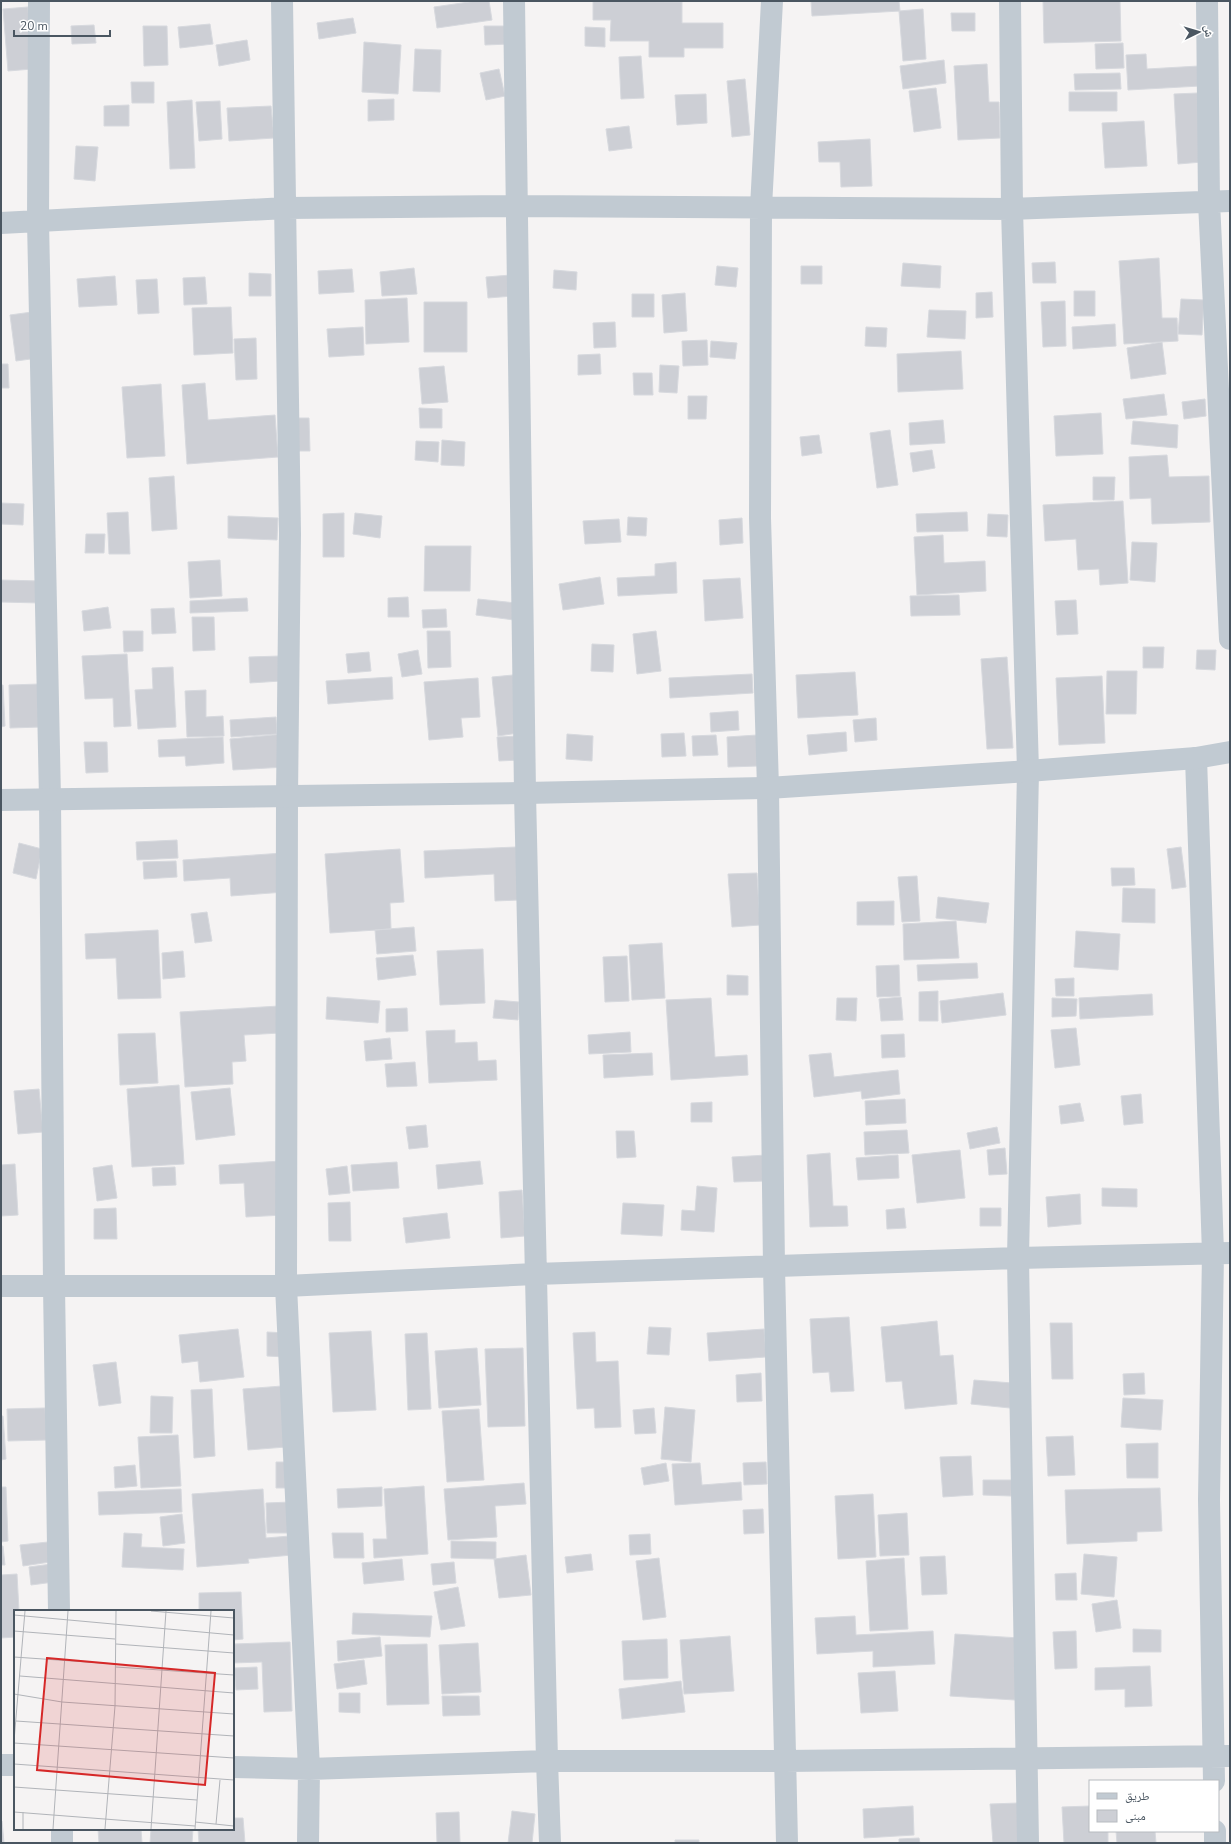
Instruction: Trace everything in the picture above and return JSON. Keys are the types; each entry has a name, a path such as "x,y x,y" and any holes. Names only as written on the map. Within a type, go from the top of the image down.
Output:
{"street":[{"path":"39,1 38,221 50,799 54,1286 59,1610"},
{"path":"282,1 290,534 287,796 286,1286 309,1769 308,1843"},
{"path":"514,1 525,793 535,1274 550,1843"},
{"path":"772,1 761,207 760,518 768,788 774,1267 787,1843"},
{"path":"1010,1 1012,209 1028,772 1018,1258 1028,1843"},
{"path":"1207,1 1220,202 1230,639"},
{"path":"1,223 286,208 517,206 1012,209 1220,202"},
{"path":"1,800 768,788 1028,772 1196,758 1230,752"},
{"path":"1196,758 1222,1253 1209,1500 1222,1756 1214,1780"},
{"path":"1,1286 286,1286 535,1274 1018,1258 1222,1253"},
{"path":"234,1767 309,1769 547,1761 785,1761 1222,1756"},
{"path":"1,1765 14,1765"},
{"path":"62,1830 62,1843"},
{"path":"1215,1832 1215,1843"}],"building":[{"path":"476,1 489,1 492,20 437,28 434,7"},
{"path":"593,1 682,2 682,23 723,23 723,48 684,48 684,57 649,57 649,41 610,41 611,20 593,20"},
{"path":"811,1 899,1 900,11 812,16"},
{"path":"1043,1 1120,1 1121,41 1044,43"},
{"path":"28,7 32,69 8,71 3,9"},
{"path":"923,9 926,59 903,61 899,11"},
{"path":"951,13 975,13 975,31 952,31"},
{"path":"353,18 356,33 319,39 317,23"},
{"path":"210,24 213,44 180,48 178,27"},
{"path":"94,25 96,43 72,44 71,26"},
{"path":"143,26 167,26 168,65 144,66"},
{"path":"484,26 509,26 509,44 485,45"},
{"path":"585,27 605,28 605,47 585,46"},
{"path":"247,40 250,60 219,66 216,45"},
{"path":"364,42 401,45 398,94 362,92"},
{"path":"1123,43 1124,68 1096,69 1095,44"},
{"path":"415,49 441,50 440,92 413,91"},
{"path":"1146,54 1147,69 1199,66 1200,86 1128,90 1126,55"},
{"path":"641,56 644,98 621,99 619,57"},
{"path":"944,60 946,83 903,89 900,66"},
{"path":"987,64 989,102 999,102 1000,138 958,140 954,66"},
{"path":"499,69 505,96 486,100 480,73"},
{"path":"1120,73 1121,89 1075,90 1074,74"},
{"path":"745,79 750,135 732,137 727,81"},
{"path":"131,82 154,82 154,103 132,103"},
{"path":"936,88 941,128 914,132 909,91"},
{"path":"1069,92 1117,92 1117,111 1069,111"},
{"path":"1198,93 1202,162 1178,164 1174,94"},
{"path":"706,94 707,123 677,125 675,95"},
{"path":"394,99 394,120 368,121 368,100"},
{"path":"192,100 195,168 170,169 167,102"},
{"path":"220,101 222,139 199,141 196,102"},
{"path":"129,105 129,126 104,126 104,106"},
{"path":"271,106 274,138 229,141 227,108"},
{"path":"1144,121 1147,166 1105,168 1102,123"},
{"path":"629,126 632,148 609,151 606,129"},
{"path":"870,139 872,186 841,187 840,162 819,162 818,142"},
{"path":"76,146 98,147 95,181 74,179"},
{"path":"1159,258 1162,318 1177,318 1178,341 1124,344 1119,261"},
{"path":"1055,262 1056,283 1033,283 1032,263"},
{"path":"903,263 941,266 940,288 901,286"},
{"path":"717,266 738,268 736,287 715,285"},
{"path":"801,266 822,266 822,284 801,284"},
{"path":"414,268 417,294 382,296 380,272"},
{"path":"352,269 354,292 319,294 318,271"},
{"path":"554,270 577,272 576,290 553,288"},
{"path":"249,273 271,274 271,296 249,296"},
{"path":"511,275 513,296 488,298 486,277"},
{"path":"115,276 117,305 79,307 77,279"},
{"path":"205,277 207,304 184,305 183,278"},
{"path":"157,279 159,313 138,314 136,280"},
{"path":"1074,291 1095,291 1095,316 1074,316"},
{"path":"992,292 993,317 976,318 976,293"},
{"path":"685,293 687,331 664,333 662,295"},
{"path":"632,294 654,294 654,317 632,317"},
{"path":"407,298 409,342 366,344 365,300"},
{"path":"1181,299 1204,300 1202,335 1178,334"},
{"path":"1065,301 1066,346 1043,347 1041,302"},
{"path":"424,302 467,302 467,352 424,352"},
{"path":"231,307 233,353 194,355 192,308"},
{"path":"929,310 966,311 965,339 927,337"},
{"path":"32,312 38,358 16,361 10,315"},
{"path":"615,322 616,347 594,348 593,323"},
{"path":"1115,324 1116,346 1073,349 1072,327"},
{"path":"363,327 364,355 329,357 327,329"},
{"path":"866,327 887,328 886,347 865,346"},
{"path":"256,338 257,379 236,380 234,339"},
{"path":"707,340 708,365 683,366 682,341"},
{"path":"711,341 737,343 735,359 710,357"},
{"path":"1162,342 1166,374 1131,379 1127,348"},
{"path":"961,351 963,389 898,392 897,354"},
{"path":"600,354 601,374 578,375 578,355"},
{"path":"1,364 8,364 9,388 1,388"},
{"path":"660,365 679,366 677,393 659,392"},
{"path":"444,366 448,402 422,404 419,368"},
{"path":"633,373 652,373 653,395 634,395"},
{"path":"205,383 208,420 275,415 278,457 187,464 182,385"},
{"path":"161,384 165,456 127,458 122,387"},
{"path":"1164,394 1167,415 1126,419 1123,399"},
{"path":"688,396 707,396 706,419 688,419"},
{"path":"1205,399 1206,416 1184,419 1182,402"},
{"path":"419,408 442,409 442,428 420,428"},
{"path":"1101,413 1103,454 1056,456 1054,416"},
{"path":"297,418 309,418 310,451 298,451"},
{"path":"943,420 945,443 910,445 909,423"},
{"path":"1133,421 1178,425 1177,448 1131,444"},
{"path":"890,430 898,485 877,488 870,433"},
{"path":"819,435 822,453 802,456 800,437"},
{"path":"442,440 465,442 464,466 441,465"},
{"path":"416,441 439,442 438,462 415,460"},
{"path":"932,450 935,468 913,472 910,453"},
{"path":"1167,455 1169,477 1209,476 1210,522 1152,524 1151,498 1130,499 1129,457"},
{"path":"174,476 177,529 152,531 149,478"},
{"path":"1093,477 1115,477 1114,500 1093,500"},
{"path":"1123,501 1128,583 1100,585 1099,569 1078,570 1076,539 1045,541 1043,505"},
{"path":"1,503 24,504 23,525 1,524"},
{"path":"128,512 130,554 109,554 107,513"},
{"path":"967,512 968,531 917,532 916,514"},
{"path":"344,513 344,557 323,557 323,514"},
{"path":"355,513 382,516 380,538 353,534"},
{"path":"988,514 1008,515 1007,537 987,536"},
{"path":"228,516 278,518 277,540 228,538"},
{"path":"628,517 647,518 646,536 627,535"},
{"path":"742,518 743,543 720,545 719,520"},
{"path":"619,519 621,542 585,544 583,521"},
{"path":"86,534 105,534 104,553 85,553"},
{"path":"943,535 944,563 985,561 986,591 917,595 914,537"},
{"path":"1132,542 1157,543 1155,582 1130,580"},
{"path":"425,546 471,546 470,591 424,591"},
{"path":"220,560 222,596 190,598 188,562"},
{"path":"676,562 677,593 618,596 617,578 655,576 655,564"},
{"path":"600,577 604,604 563,610 559,584"},
{"path":"740,578 743,618 705,621 703,580"},
{"path":"1,580 40,581 40,603 1,602"},
{"path":"959,595 960,615 911,616 910,596"},
{"path":"408,597 409,617 388,617 388,598"},
{"path":"247,598 248,611 190,613 190,601"},
{"path":"478,599 516,603 514,620 476,615"},
{"path":"1076,600 1078,634 1057,635 1055,601"},
{"path":"108,607 111,628 84,631 82,611"},
{"path":"174,608 176,633 152,634 151,609"},
{"path":"446,609 447,627 423,628 422,610"},
{"path":"192,617 214,617 215,650 193,651"},
{"path":"123,631 143,631 143,651 124,652"},
{"path":"427,631 450,631 451,667 428,668"},
{"path":"656,631 661,671 637,674 633,634"},
{"path":"592,644 614,645 613,672 591,671"},
{"path":"1143,647 1164,647 1163,668 1143,668"},
{"path":"418,650 422,674 402,677 398,654"},
{"path":"1197,650 1216,650 1215,670 1196,669"},
{"path":"369,652 371,671 348,673 346,654"},
{"path":"127,654 131,726 114,727 113,698 85,699 82,656"},
{"path":"280,656 281,681 250,683 249,657"},
{"path":"1007,657 1013,748 987,749 981,659"},
{"path":"173,667 176,727 138,729 135,690 153,689 152,668"},
{"path":"1107,671 1137,671 1136,714 1106,714"},
{"path":"855,672 858,715 798,718 796,675"},
{"path":"752,674 753,693 670,698 669,678"},
{"path":"513,675 519,733 498,736 492,677"},
{"path":"1102,676 1105,743 1059,745 1056,678"},
{"path":"392,677 393,699 328,704 326,681"},
{"path":"478,678 480,717 461,718 463,737 429,740 424,682"},
{"path":"40,684 41,727 10,728 9,685"},
{"path":"1,685 3,685 5,726 1,727"},
{"path":"206,690 206,717 223,716 224,736 187,737 185,691"},
{"path":"738,711 739,730 711,732 710,713"},
{"path":"276,717 277,734 231,737 230,720"},
{"path":"876,718 877,740 855,742 853,720"},
{"path":"846,732 847,751 809,755 807,735"},
{"path":"684,733 686,756 662,757 661,734"},
{"path":"283,734 286,767 233,770 230,739"},
{"path":"567,734 593,736 592,761 566,759"},
{"path":"716,735 718,755 693,756 692,736"},
{"path":"757,735 758,766 728,767 727,737"},
{"path":"519,736 520,760 499,761 497,737"},
{"path":"223,737 224,763 186,766 185,756 159,757 158,740"},
{"path":"84,742 107,742 108,772 86,773"},
{"path":"177,840 178,858 137,860 136,842"},
{"path":"19,843 42,849 36,879 13,873"},
{"path":"516,847 519,900 495,901 494,874 425,878 424,851"},
{"path":"1181,847 1186,887 1172,889 1167,849"},
{"path":"400,849 404,902 390,903 391,929 330,933 325,854"},
{"path":"283,853 285,892 231,896 230,878 184,881 183,860"},
{"path":"176,861 177,877 144,879 143,862"},
{"path":"1111,868 1134,868 1135,885 1112,886"},
{"path":"757,873 760,925 732,927 728,874"},
{"path":"917,876 920,921 902,922 898,877"},
{"path":"1123,888 1155,889 1155,923 1122,922"},
{"path":"938,897 989,903 986,923 936,918"},
{"path":"894,901 894,925 857,925 857,902"},
{"path":"207,912 212,941 195,943 191,914"},
{"path":"956,921 959,958 904,960 903,924"},
{"path":"414,927 416,951 377,954 375,930"},
{"path":"158,930 161,998 118,999 116,958 86,959 85,934"},
{"path":"1076,931 1120,934 1118,970 1074,967"},
{"path":"662,943 665,998 632,1000 629,945"},
{"path":"483,949 485,1003 440,1005 437,951"},
{"path":"183,951 185,977 163,979 162,953"},
{"path":"413,955 416,975 378,980 376,958"},
{"path":"627,956 629,1001 605,1002 603,957"},
{"path":"977,963 978,978 918,981 917,965"},
{"path":"899,965 900,996 877,997 876,966"},
{"path":"727,975 748,976 748,995 727,995"},
{"path":"1074,978 1074,996 1056,996 1055,979"},
{"path":"938,991 938,1021 919,1021 919,992"},
{"path":"1003,993 1006,1015 942,1023 940,1001"},
{"path":"1152,994 1153,1015 1080,1019 1079,998"},
{"path":"327,997 380,1001 378,1023 326,1019"},
{"path":"901,997 903,1020 881,1021 879,999"},
{"path":"711,998 715,1057 747,1055 748,1075 671,1080 666,1000"},
{"path":"837,998 857,998 856,1021 836,1020"},
{"path":"1052,998 1077,999 1076,1016 1052,1017"},
{"path":"495,1000 519,1002 518,1020 493,1018"},
{"path":"279,1006 280,1033 244,1035 246,1061 232,1062 233,1084 185,1087 180,1012"},
{"path":"407,1008 408,1031 386,1032 386,1009"},
{"path":"1076,1028 1080,1065 1055,1068 1051,1030"},
{"path":"455,1030 455,1043 477,1042 478,1061 496,1060 497,1080 429,1083 426,1031"},
{"path":"630,1032 631,1052 589,1054 588,1035"},
{"path":"155,1033 158,1083 120,1085 118,1034"},
{"path":"904,1034 905,1057 882,1058 881,1035"},
{"path":"390,1038 392,1059 366,1061 364,1041"},
{"path":"652,1053 653,1075 604,1078 603,1055"},
{"path":"831,1053 834,1077 898,1070 900,1094 862,1099 861,1091 814,1097 809,1055"},
{"path":"415,1062 417,1086 387,1087 385,1064"},
{"path":"179,1085 184,1164 132,1167 127,1089"},
{"path":"230,1088 235,1135 196,1140 191,1092"},
{"path":"39,1089 43,1132 18,1134 14,1091"},
{"path":"1141,1094 1143,1123 1124,1125 1121,1096"},
{"path":"905,1099 906,1123 866,1125 865,1101"},
{"path":"712,1102 712,1122 691,1122 691,1103"},
{"path":"1080,1103 1084,1121 1061,1124 1059,1106"},
{"path":"426,1125 428,1147 409,1149 406,1127"},
{"path":"997,1127 1000,1143 970,1149 967,1133"},
{"path":"907,1130 909,1153 865,1155 864,1132"},
{"path":"616,1131 634,1131 636,1157 617,1158"},
{"path":"1005,1148 1007,1174 989,1175 987,1150"},
{"path":"960,1150 965,1198 917,1203 912,1155"},
{"path":"830,1153 833,1206 847,1206 848,1226 810,1227 807,1155"},
{"path":"767,1155 768,1181 734,1182 732,1157"},
{"path":"898,1155 899,1178 858,1180 856,1158"},
{"path":"281,1161 284,1215 246,1217 244,1183 220,1184 219,1165"},
{"path":"480,1161 483,1184 438,1189 436,1165"},
{"path":"397,1162 399,1188 353,1191 351,1165"},
{"path":"15,1164 18,1215 1,1216 1,1165"},
{"path":"112,1165 117,1198 97,1201 93,1168"},
{"path":"347,1166 350,1193 329,1195 326,1169"},
{"path":"175,1167 176,1185 153,1186 152,1168"},
{"path":"697,1186 717,1188 714,1232 681,1230 682,1210 695,1211"},
{"path":"1102,1188 1137,1189 1137,1207 1102,1206"},
{"path":"522,1190 525,1236 501,1238 499,1192"},
{"path":"1080,1194 1081,1224 1048,1227 1046,1197"},
{"path":"350,1202 351,1241 329,1241 328,1203"},
{"path":"623,1203 664,1205 662,1236 621,1234"},
{"path":"116,1208 117,1239 94,1239 94,1209"},
{"path":"904,1208 906,1228 887,1229 886,1210"},
{"path":"980,1208 1001,1208 1001,1226 980,1226"},
{"path":"447,1213 450,1238 406,1243 403,1218"},
{"path":"849,1317 854,1391 831,1392 829,1372 813,1373 810,1319"},
{"path":"937,1321 940,1356 953,1355 957,1404 905,1409 902,1381 886,1382 881,1327"},
{"path":"1050,1323 1072,1323 1073,1379 1052,1379"},
{"path":"649,1327 671,1328 669,1355 647,1354"},
{"path":"238,1329 244,1377 200,1382 198,1361 182,1363 179,1335"},
{"path":"764,1329 766,1357 709,1361 707,1333"},
{"path":"371,1331 376,1410 333,1412 329,1333"},
{"path":"267,1332 287,1333 286,1357 267,1356"},
{"path":"595,1332 596,1362 618,1361 621,1427 595,1428 594,1408 577,1409 573,1333"},
{"path":"427,1333 431,1409 408,1410 405,1334"},
{"path":"477,1348 481,1405 439,1408 435,1351"},
{"path":"523,1348 525,1426 488,1427 485,1349"},
{"path":"116,1362 121,1403 99,1406 93,1365"},
{"path":"761,1373 762,1401 737,1402 736,1375"},
{"path":"1144,1373 1145,1394 1124,1395 1123,1374"},
{"path":"974,1380 1012,1383 1010,1408 971,1404"},
{"path":"282,1386 286,1447 248,1450 243,1389"},
{"path":"212,1389 215,1456 194,1458 191,1390"},
{"path":"151,1396 173,1397 172,1433 150,1433"},
{"path":"1123,1398 1163,1400 1161,1430 1121,1427"},
{"path":"665,1407 695,1410 691,1462 661,1459"},
{"path":"45,1408 47,1440 8,1441 7,1409"},
{"path":"654,1408 656,1433 635,1434 633,1410"},
{"path":"479,1409 484,1480 447,1482 442,1411"},
{"path":"1,1416 3,1416 6,1459 1,1460"},
{"path":"178,1435 181,1486 141,1488 138,1437"},
{"path":"1073,1436 1075,1475 1048,1476 1046,1437"},
{"path":"1158,1443 1158,1478 1127,1478 1126,1444"},
{"path":"971,1456 973,1495 943,1497 940,1457"},
{"path":"276,1462 289,1462 288,1488 276,1488"},
{"path":"766,1462 767,1484 744,1485 743,1463"},
{"path":"666,1463 669,1481 644,1485 641,1468"},
{"path":"700,1463 702,1485 741,1482 742,1500 675,1505 672,1464"},
{"path":"135,1465 137,1486 115,1488 114,1467"},
{"path":"983,1480 1012,1480 1011,1496 983,1495"},
{"path":"524,1483 526,1504 495,1506 497,1537 448,1540 444,1489"},
{"path":"424,1486 428,1554 374,1558 373,1539 387,1539 384,1489"},
{"path":"1,1487 6,1487 8,1541 1,1542"},
{"path":"382,1487 382,1506 338,1508 337,1489"},
{"path":"1160,1488 1162,1531 1137,1532 1137,1541 1067,1544 1065,1490"},
{"path":"181,1489 182,1512 99,1515 98,1492"},
{"path":"263,1489 266,1538 290,1536 292,1555 248,1559 249,1563 197,1567 192,1494"},
{"path":"873,1494 876,1557 838,1559 835,1496"},
{"path":"291,1502 292,1533 267,1533 266,1503"},
{"path":"763,1509 764,1533 744,1534 743,1510"},
{"path":"907,1513 909,1555 880,1556 878,1515"},
{"path":"182,1514 185,1543 163,1546 160,1517"},
{"path":"124,1533 142,1534 141,1547 184,1549 183,1570 122,1567"},
{"path":"332,1533 363,1533 364,1558 334,1558"},
{"path":"650,1534 651,1554 630,1555 629,1535"},
{"path":"451,1541 496,1542 496,1559 451,1558"},
{"path":"48,1542 50,1562 23,1566 20,1545"},
{"path":"1,1546 3,1546 5,1565 1,1565"},
{"path":"591,1554 593,1570 567,1573 565,1557"},
{"path":"1084,1554 1117,1557 1114,1597 1081,1594"},
{"path":"526,1555 531,1595 499,1598 494,1559"},
{"path":"945,1556 947,1594 922,1595 920,1557"},
{"path":"659,1558 666,1617 643,1620 636,1561"},
{"path":"904,1558 908,1629 870,1631 866,1561"},
{"path":"402,1559 404,1580 364,1584 362,1563"},
{"path":"454,1562 456,1583 433,1585 431,1564"},
{"path":"52,1564 54,1582 31,1585 29,1567"},
{"path":"1076,1573 1077,1600 1056,1600 1055,1574"},
{"path":"17,1574 19,1610 14,1610 14,1637 1,1638 1,1575"},
{"path":"458,1587 465,1626 441,1630 434,1592"},
{"path":"241,1592 243,1639 234,1640 234,1610 199,1610 199,1593"},
{"path":"1117,1600 1121,1628 1096,1632 1092,1604"},
{"path":"353,1613 432,1616 430,1637 352,1634"},
{"path":"855,1616 856,1635 933,1631 935,1664 873,1667 873,1651 817,1654 815,1618"},
{"path":"1133,1629 1161,1630 1161,1652 1133,1652"},
{"path":"1076,1631 1077,1668 1055,1669 1053,1632"},
{"path":"955,1634 1020,1638 1015,1700 950,1696"},
{"path":"730,1636 734,1691 684,1694 680,1640"},
{"path":"380,1637 382,1656 338,1661 337,1641"},
{"path":"667,1639 668,1678 624,1680 622,1641"},
{"path":"290,1642 292,1711 264,1712 262,1662 234,1663 234,1644"},
{"path":"478,1643 481,1692 442,1694 439,1645"},
{"path":"427,1644 429,1704 387,1705 385,1645"},
{"path":"364,1660 367,1684 337,1689 334,1664"},
{"path":"1150,1666 1152,1706 1125,1707 1125,1689 1095,1690 1095,1668"},
{"path":"257,1667 258,1689 236,1690 234,1668"},
{"path":"895,1671 898,1711 861,1713 858,1673"},
{"path":"681,1681 685,1712 622,1719 619,1689"},
{"path":"339,1693 360,1693 360,1713 339,1712"},
{"path":"442,1696 479,1696 480,1715 443,1716"},
{"path":"1018,1803 1020,1843 993,1843 990,1804"},
{"path":"913,1806 914,1835 864,1838 863,1809"},
{"path":"1089,1806 1089,1832 1108,1832 1108,1843 1064,1843 1062,1807"},
{"path":"512,1811 535,1814 532,1843 508,1843"},
{"path":"459,1812 460,1843 437,1843 436,1813"},
{"path":"234,1818 243,1818 245,1843 199,1843 198,1830 234,1830"},
{"path":"2,1821 4,1843 1,1843"},
{"path":"98,1830 141,1830 142,1843 99,1843"},
{"path":"151,1830 193,1830 192,1843 150,1843"},
{"path":"1116,1832 1155,1832 1156,1843 1117,1843"},
{"path":"919,1838 920,1843 899,1843 899,1839"},
{"path":"675,1840 699,1840 699,1843 675,1843"}]}
